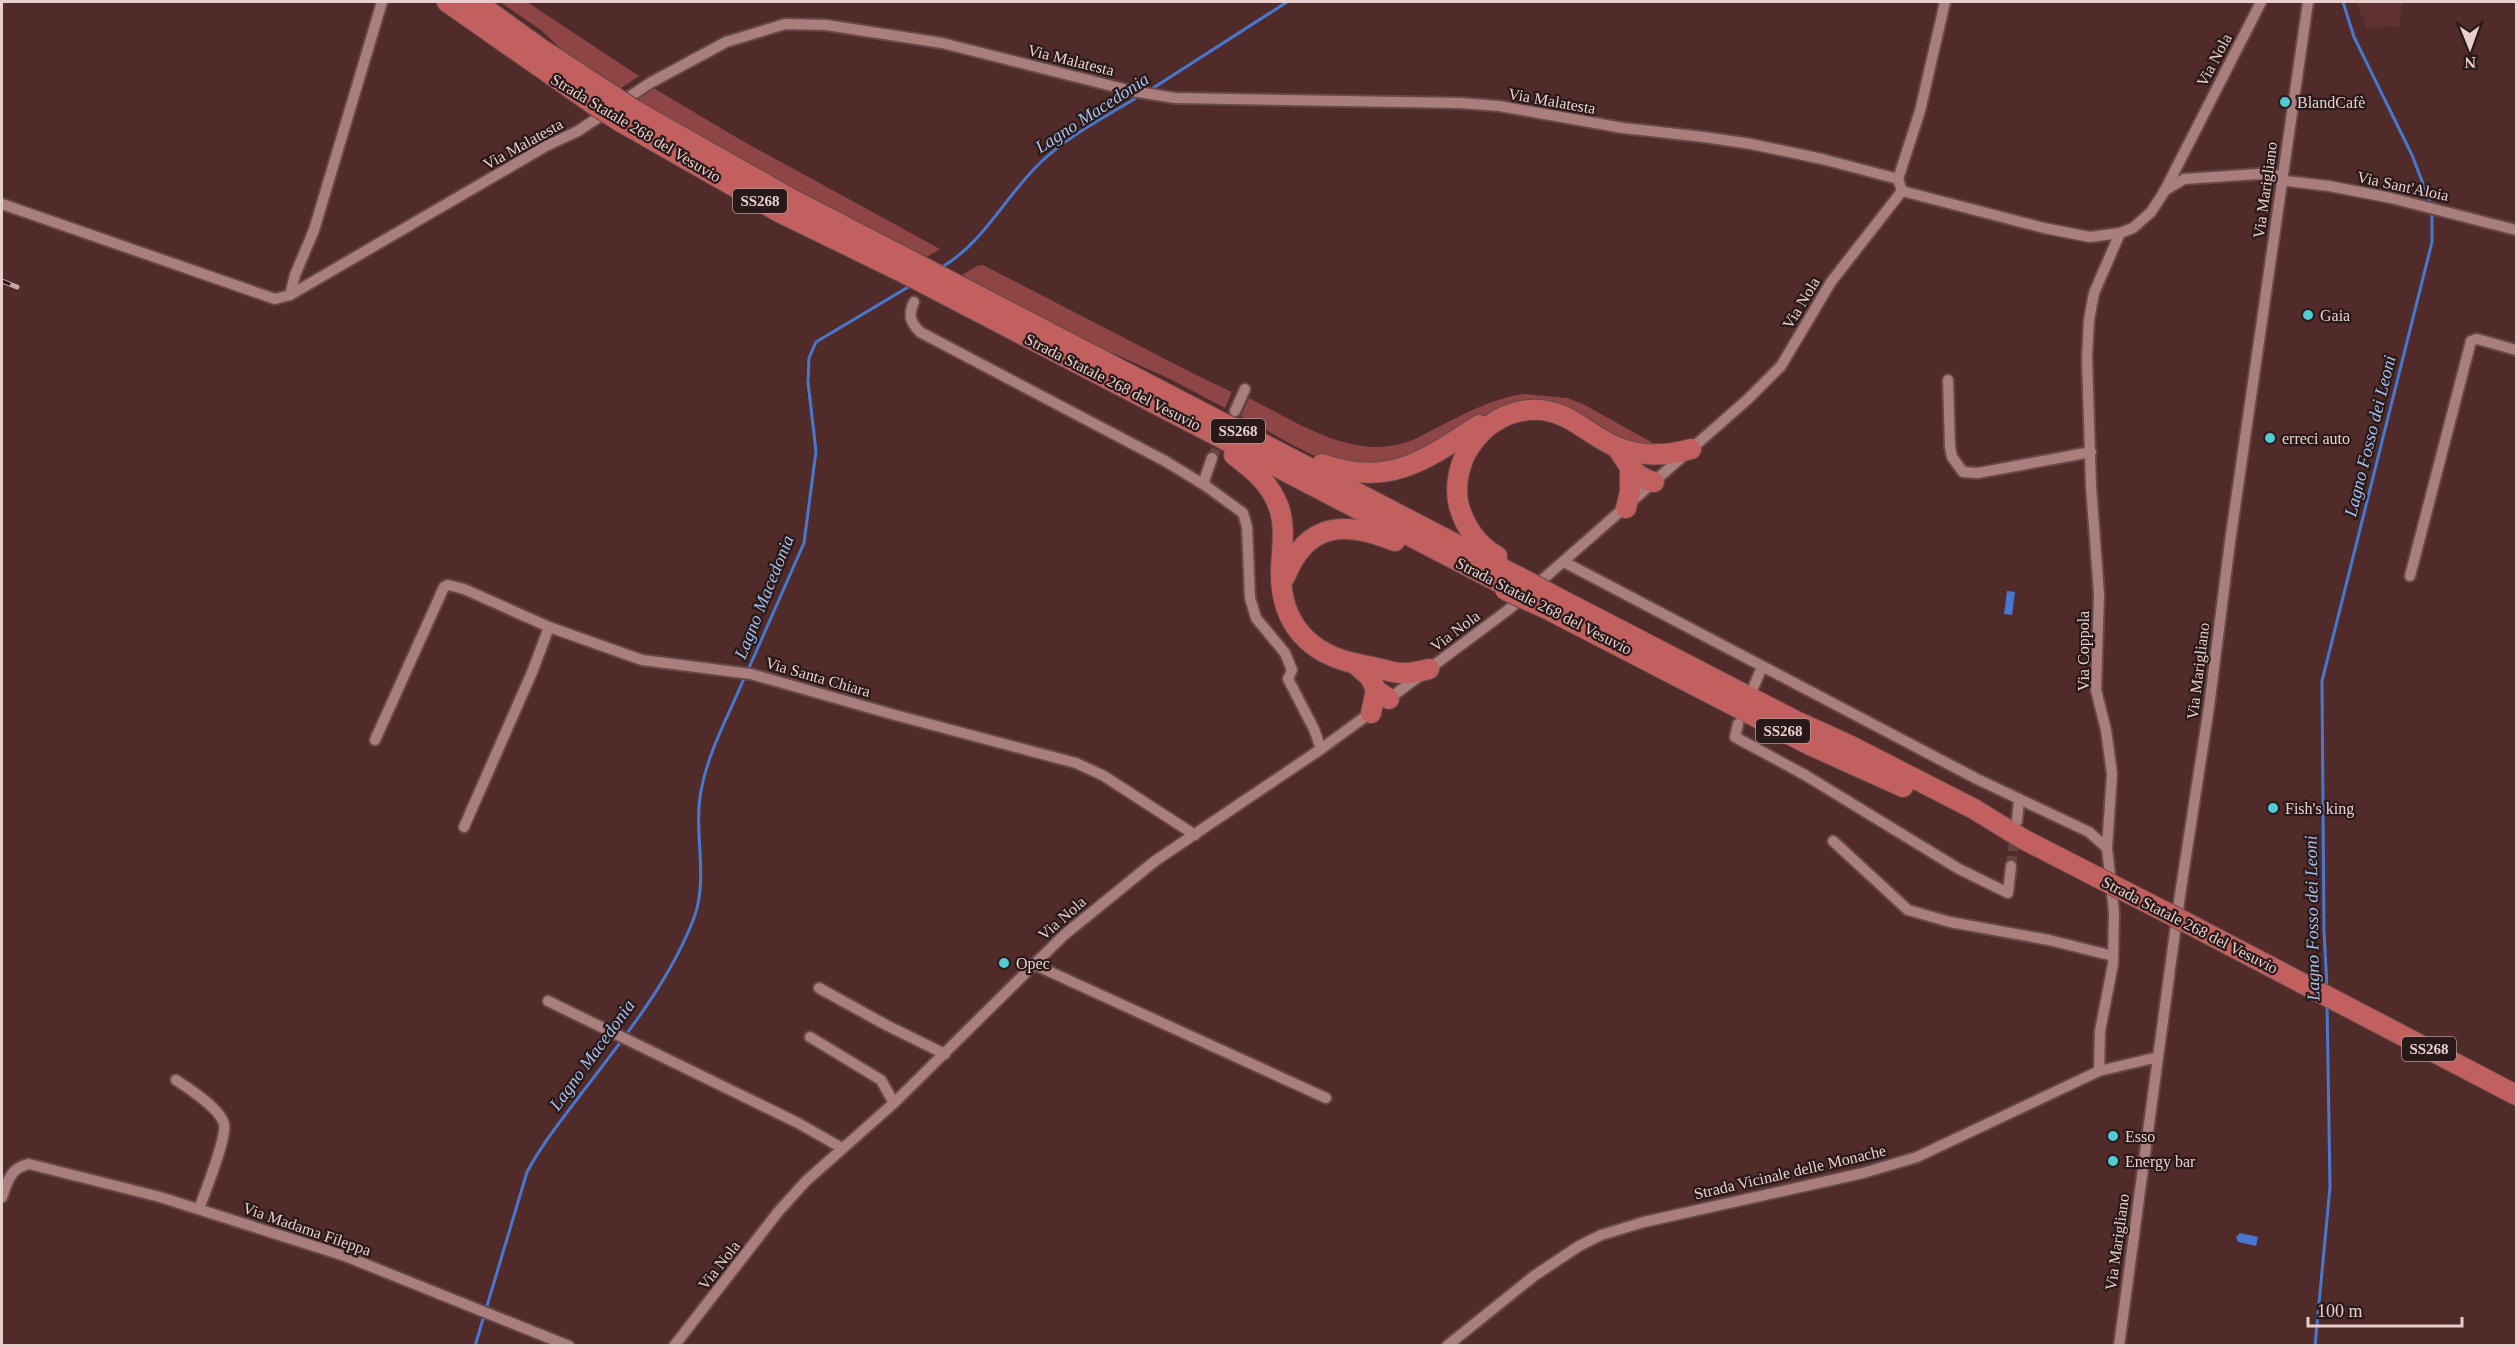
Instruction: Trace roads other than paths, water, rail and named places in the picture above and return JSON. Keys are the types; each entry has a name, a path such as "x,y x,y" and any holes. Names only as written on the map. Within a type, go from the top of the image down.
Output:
{"highway":[{"name":"Strada Statale 268 del Vesuvio","path":"447,2 513,50 629,116 752,177 908,268 1217,420 1515,581"},
{"name":"Strada Statale 268 del Vesuvio","path":"476,2 540,48 604,101"},
{"name":"Strada Statale 268 del Vesuvio","path":"950,290 1104,377 1515,581 1628,633 1794,720 2020,830 2097,877 2517,1095"},
{"name":"SS268","path":"1104,377 1231,452 1255,471 1270,488 1280,507 1283,527 1282,588 1288,617 1302,637 1315,646 1354,663 1386,670 1397,675 1408,675 1429,669"},
{"name":"SS268","path":"1515,581 1494,554 1478,542 1466,525 1458,501 1459,471 1467,449 1490,423 1506,415 1522,411 1542,411 1563,416 1617,448 1644,455 1672,454 1691,449"},
{"name":"SS268","path":"1217,420 1341,471 1366,474 1385,473 1418,463 1439,452 1481,423 1490,423"},
{"name":"SS268","path":"1617,448 1630,470"},
{"path":"1630,470 1641,478 1656,481 1654,467 1644,455"},
{"path":"1626,508 1630,492 1630,470"},
{"name":"SS268","path":"1282,588 1295,556 1308,541 1330,530 1347,528 1366,530 1515,581"},
{"name":"Strada Statale 268 del Vesuvio","path":"1559,600 1812,746 1968,817 2020,830"},
{"name":"SS268","path":"1354,663 1370,676 1386,695"},
{"path":"1371,713 1386,695 1386,670"}],"street":[{"path":"2,204 275,299 290,295 295,275 314,230 382,2"},
{"path":"1902,191 1898,179 1920,111 1945,2"},
{"name":"Via Nola","path":"1386,695 1429,669 1508,610 1748,399 1781,366 1831,282 1902,191 2090,237 2120,234 2133,228 2151,212 2164,192 2261,2"},
{"name":"Via Marigliano","path":"2119,1346 2308,2"},
{"name":"Via Malatesta","path":"290,295 546,146 578,131 669,73 738,37 785,24 826,25 942,43 1077,78 1168,97 1499,106 1623,128 1751,144 1822,159 1898,179"},
{"name":"Via Sant'Aloia","path":"2164,192 2184,179 2275,175 2282,179 2391,198 2517,230"},
{"name":"Via Coppola","path":"2099,1071 2100,1031 2113,956 2114,912 2107,848 2112,774 2106,730 2096,690 2095,658 2099,594 2087,358 2089,320 2094,293 2120,234"},
{"path":"914,302 909,313 912,324 920,332 1007,376 1203,484 1243,513 1247,526 1250,598 1256,618 1288,660 1292,670 1288,680 1314,729 1321,749"},
{"path":"2410,576 2471,341 2476,339 2517,350"},
{"path":"1948,380 1950,447 1952,457 1963,472 1978,473 2091,452"},
{"path":"1235,411 1245,389"},
{"path":"1203,484 1212,458"},
{"path":"1564,561 1762,667 2019,799 2089,832 2107,848"},
{"name":"Via Santa Chiara","path":"375,740 444,587 448,585 549,627 642,660 751,674 895,716 1076,763 1104,776 1195,835"},
{"path":"464,826 533,670 549,627"},
{"path":"1754,686 1762,667"},
{"name":"Via Nola","path":"674,1346 778,1212 806,1181 894,1103 1032,964 1131,880 1371,713"},
{"path":"1738,724 1734,737 1805,775 1959,870 2008,893 2012,866"},
{"path":"2019,799 2020,830"},
{"path":"1833,841 1908,910 1950,922 2049,940 2113,956"},
{"path":"1032,964 1326,1098"},
{"path":"819,988 945,1054"},
{"path":"548,1001 798,1123 842,1148"},
{"path":"810,1037 881,1080 894,1103"},
{"name":"Strada Vicinale delle Monache","path":"1447,1346 1534,1276 1579,1246 1601,1235 1644,1222 1863,1173 1917,1157 2099,1071 2158,1057"},
{"path":"176,1080 207,1102 223,1120 225,1126 199,1209"},
{"name":"Via Madama Fileppa","path":"2,1197 12,1172 21,1165 29,1164 199,1209 345,1256 569,1346"}],"water":[{"path":"2007,591 2015,592 2012,615 2004,614"},
{"path":"2240,1233 2258,1237 2256,1246 2238,1242 2236,1237"}],"waterway":[{"name":"Lagno Macedonia","path":"1150,90 1287,2"},
{"name":"Lagno Fosso dei Leoni","path":"2343,2 2354,37 2412,155 2430,202"},
{"name":"Lagno Macedonia","path":"942,267 957,257 982,233 1027,177 1050,154 1088,127 1141,95"},
{"name":"Lagno Fosso dei Leoni","path":"2327,988 2324,930 2322,681 2432,242 2432,214"},
{"name":"Lagno Macedonia","path":"748,670 804,543 816,451 808,382 809,358 816,342 910,286"},
{"name":"Lagno Macedonia","path":"475,1346 527,1172 552,1132 644,1010 672,965 694,918 700,887 699,807 704,776 745,676"},
{"name":"Lagno Fosso dei Leoni","path":"2315,1346 2330,1187 2327,1003"}],"tunnel":[{"path":"1212,458 1235,411"},
{"path":"2011,866 2015,833"}],"railway":[{"path":"2,281 17,287"}],"place":[{"name":"BlandCafè","path":"2285,102"},
{"name":"Gaia","path":"2308,315"},
{"name":"erreci auto","path":"2270,438"},
{"name":"Fish's king","path":"2273,808"},
{"name":"Opec","path":"1004,963"},
{"name":"Esso","path":"2113,1136"},
{"name":"Energy bar","path":"2113,1161"}]}
